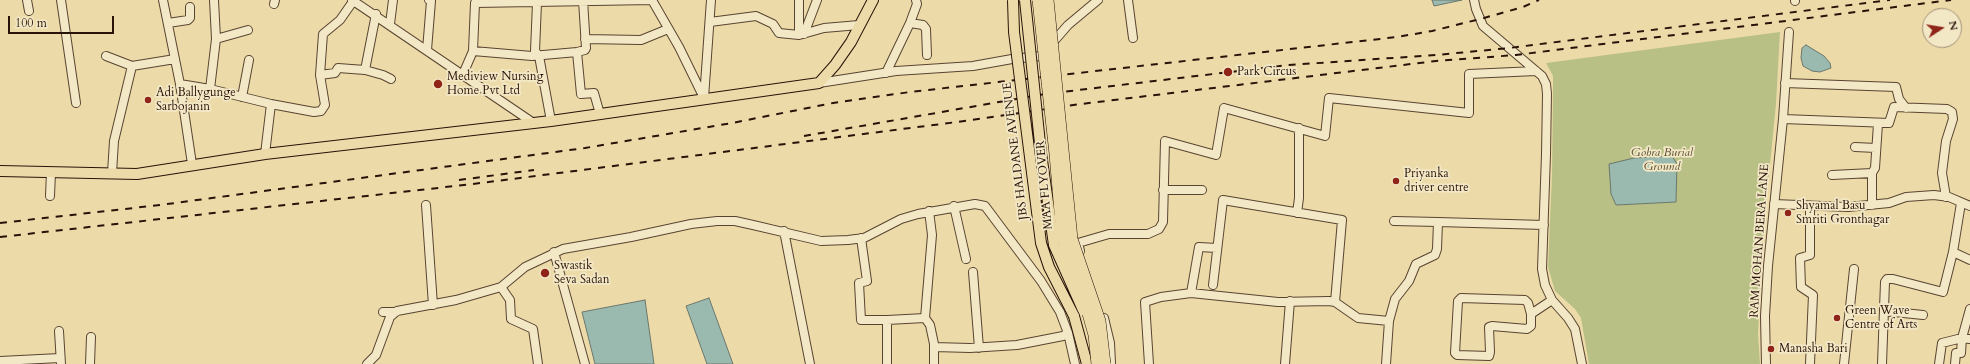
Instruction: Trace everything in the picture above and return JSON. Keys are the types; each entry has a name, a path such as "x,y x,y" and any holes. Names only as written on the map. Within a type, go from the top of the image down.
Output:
{"highway":[{"name":"MAA FLYOVER","path":"1038,0 1055,154 1062,236 1092,328 1098,364"},
{"name":"MAA FLYOVER","path":"1048,0 1072,239 1095,301 1109,364"}],"main road":[{"path":"0,171 137,174 192,164 265,154 551,121 704,98 819,83 835,65 860,25 873,0"},
{"name":"JBS HALDANE AVENUE","path":"1013,0 1015,39 1041,243 1049,267 1078,313 1089,325 1098,364"},
{"path":"1024,0 1041,152 1054,246 1078,313 1087,364"}],"street":[{"path":"27,0 29,11"},
{"path":"61,0 76,103"},
{"path":"163,0 180,84 192,164"},
{"path":"210,89 216,39 214,0"},
{"path":"180,84 210,89 272,104 321,111 325,105 320,75 323,34 340,20 353,0 376,14 532,122"},
{"path":"390,24 393,0"},
{"path":"427,50 431,1 429,0"},
{"path":"473,51 538,56 585,50 583,0"},
{"path":"463,74 473,51 475,3 652,0 679,47 704,98"},
{"path":"704,98 711,0"},
{"path":"799,0 801,35"},
{"path":"801,35 817,0"},
{"path":"886,73 910,23 917,4 916,0"},
{"path":"819,83 886,73 973,66 1012,59 1041,56 1068,25 1098,0"},
{"path":"1128,0 1133,38"},
{"path":"1474,0 1483,26 1542,76 1546,84 1547,94 1542,269 1545,285 1552,300 1575,329 1582,364"},
{"path":"535,2 535,51 538,56 551,121"},
{"path":"168,23 188,20 190,18 190,7"},
{"path":"365,70 376,14"},
{"path":"710,22 756,16 773,24 779,33 801,35 824,28 860,25"},
{"path":"910,23 923,25 926,29 927,55"},
{"path":"585,39 641,40 668,29"},
{"path":"216,39 248,30"},
{"name":"RAM MOHAN BERA LANE","path":"1766,364 1765,316 1774,204 1783,119 1789,32"},
{"path":"577,52 581,94 594,93 600,114"},
{"path":"106,56 132,66 175,59"},
{"path":"242,96 249,60"},
{"path":"112,173 114,141 132,66"},
{"path":"320,75 335,73 338,68 365,70 383,75 391,80"},
{"path":"1109,364 1110,343 1104,318 1078,243 1109,234 1148,234 1160,229 1163,222 1165,141 1216,155 1224,108 1325,136 1329,98 1469,113 1469,74 1536,71"},
{"path":"1785,83 1896,87 1899,99 1906,108"},
{"path":"265,154 272,104"},
{"path":"1783,119 1878,124 1889,123 1894,108 1947,109 1952,112 1953,119 1946,141 1942,173 1946,197"},
{"path":"1872,205 1872,173 1875,168 1878,124"},
{"path":"1296,213 1300,198 1299,128"},
{"path":"1854,147 1876,148"},
{"path":"50,196 51,172"},
{"path":"1832,175 1872,173"},
{"path":"1163,190 1202,190"},
{"path":"1774,204 1848,207 1889,204 1906,197 1934,195 1946,197 1970,206"},
{"path":"1213,285 1223,200 1342,220 1335,302"},
{"path":"1882,364 1884,284 1887,279 1893,279 1943,292 1953,252 1961,203"},
{"path":"383,312 397,312 433,305 501,287 525,267 554,252 691,224 717,221 735,221 784,231 821,241 861,238 877,233 901,219 929,211 975,204 985,206 1041,281 1060,312 1068,333 1075,364"},
{"path":"426,205 433,305"},
{"path":"954,206 966,259"},
{"path":"1810,206 1810,255 1800,258 1801,287 1813,295 1810,364"},
{"path":"929,211 932,235 925,318 930,325 934,348 934,364"},
{"path":"1394,221 1544,225"},
{"path":"1386,364 1389,321 1395,299 1409,280 1416,264 1435,255 1438,222"},
{"path":"784,231 810,364"},
{"path":"861,238 867,281 859,284 861,320 925,318"},
{"path":"1191,293 1199,247 1217,248"},
{"path":"554,252 585,364"},
{"path":"1953,252 1970,260"},
{"path":"1844,364 1854,269"},
{"path":"973,272 979,348"},
{"path":"501,287 510,300 511,319 533,329 538,364"},
{"path":"1149,364 1145,302 1160,297 1191,293 1236,299 1329,301 1335,302 1358,318 1389,321"},
{"path":"1461,298 1525,300 1528,302 1532,314 1531,326 1527,330 1492,326 1489,327 1489,356 1457,356 1455,353 1458,301 1461,298"},
{"path":"1532,314 1552,300"},
{"path":"1285,364 1290,301"},
{"path":"1955,364 1956,353 1961,353 1966,339 1970,309"},
{"path":"1884,311 1924,315"},
{"path":"370,363 381,343 390,317 397,312"},
{"path":"887,320 887,364"},
{"path":"1089,325 1109,364"},
{"path":"0,361 61,361 59,331"},
{"path":"934,348 979,348 1017,345 1063,336 1068,333"},
{"path":"90,364 91,337"},
{"path":"1939,364 1942,343 1966,339"}],"green space":[{"name":"Gobra Burial Ground","path":"1780,32 1776,104 1764,224 1758,334 1760,364 1589,364 1581,318 1575,309 1555,291 1548,267 1552,175 1553,76 1546,63"}],"water":[{"path":"1432,0 1462,0 1434,6"},
{"path":"1806,45 1824,56 1830,63 1831,68 1820,72 1812,71 1803,66 1801,58 1802,48"},
{"path":"1672,156 1677,164 1676,202 1616,205 1611,194 1609,164 1634,158"},
{"path":"709,298 733,364 707,364 686,306"},
{"path":"645,300 654,364 595,364 582,312"}],"railway":[{"path":"0,223 160,205 585,148 732,123 833,103 910,92 1397,37 1432,31 1484,18 1523,7 1539,0"},
{"path":"804,136 1045,94 1289,65 1436,55 1509,48 1890,0"},
{"path":"0,237 473,184 957,122 1081,104 1436,61 1516,55 1951,0"},
{"path":"459,180 534,170"}],"place":[{"name":"Park Circus","path":"1228,72"},
{"name":"Mediview Nursing Home Pvt Ltd","path":"438,84"},
{"name":"Adi Ballygunge Sarbojanin","path":"148,100"},
{"name":"Priyanka driver centre","path":"1396,181"},
{"name":"Shyamal Basu Smriti Gronthagar","path":"1788,213"},
{"name":"Swastik Seva Sadan","path":"545,273"},
{"name":"Green Wave Centre of Arts","path":"1837,318"},
{"name":"Manasha Bari","path":"1771,349"}]}
